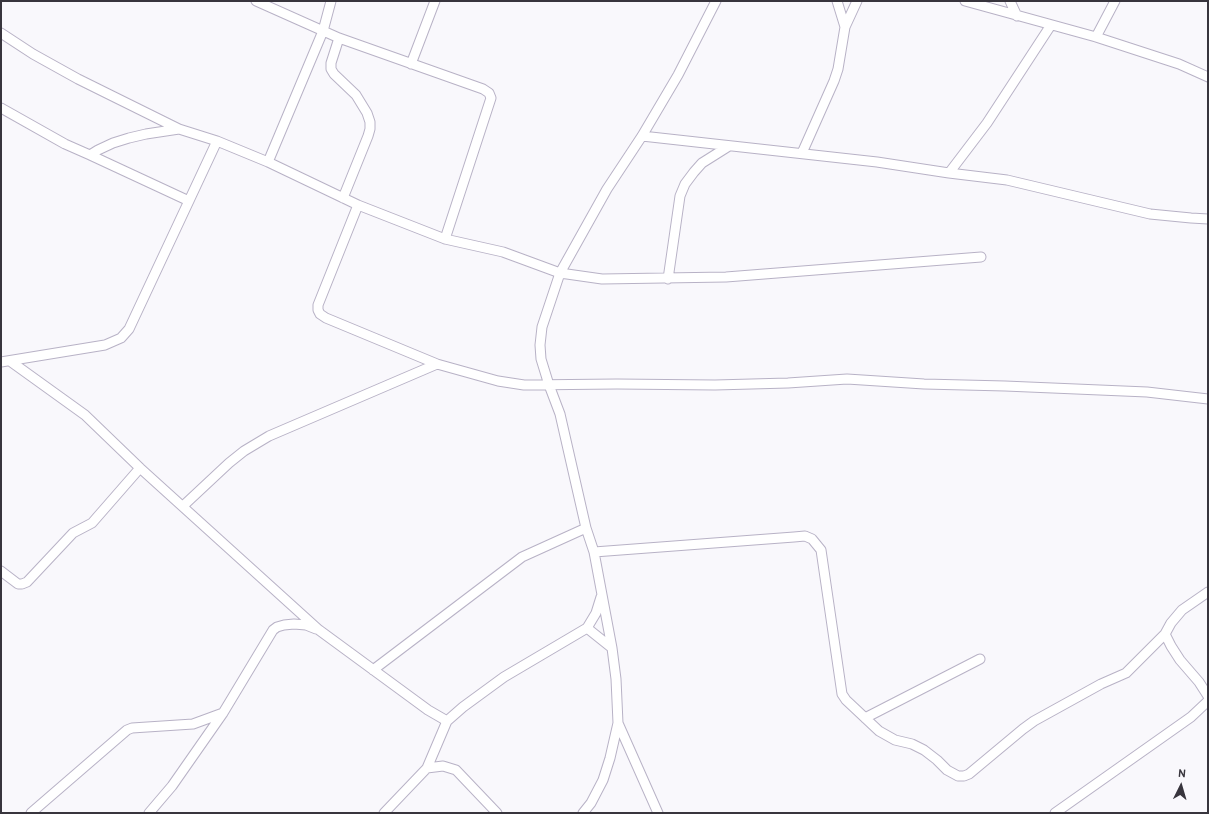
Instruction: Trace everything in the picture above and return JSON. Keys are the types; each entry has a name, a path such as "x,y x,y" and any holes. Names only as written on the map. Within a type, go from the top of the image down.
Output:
{"street":[{"path":"256,1 339,38 484,89 489,93 491,98 445,239"},
{"path":"268,162 323,31 332,1"},
{"path":"411,64 435,1"},
{"path":"583,813 591,803 603,780 610,758 618,723 616,679 612,648 594,552 586,528 560,414 541,359 540,345 542,327 560,273 607,189 642,136 678,75 716,1"},
{"path":"837,1 845,27"},
{"path":"802,153 834,81 838,69 845,27 857,1"},
{"path":"965,1 1050,26 1096,37 1179,64 1208,77"},
{"path":"1010,1 1017,16"},
{"path":"1096,37 1115,1"},
{"path":"949,173 988,124 1050,26"},
{"path":"1,33 33,54 78,79 179,129 217,141 268,162 358,205 445,239 504,252 560,273 602,279 668,279 765,274 981,257"},
{"path":"339,38 330,69 356,95 370,122 368,136 343,198"},
{"path":"1,109 65,144 189,201"},
{"path":"90,155 103,148 129,138 179,129"},
{"path":"642,136 877,162 1014,181 1150,214 1208,219"},
{"path":"6,361 105,346 121,338 129,329 217,141"},
{"path":"668,279 680,196 685,184 702,163 729,146"},
{"path":"358,205 318,305 320,314 326,318 437,364 498,381 524,385 715,385 788,383 847,379 924,384 1146,392 1208,399"},
{"path":"6,361 85,415 140,468 319,630 428,710 447,721"},
{"path":"183,506 229,463 244,451 269,436 437,364"},
{"path":"1,571 18,584 27,582 73,533 92,523 140,468"},
{"path":"373,670 522,557 586,528"},
{"path":"594,552 794,536 805,536 812,539 821,550 842,694 851,706 879,731 895,740 912,744 924,750 952,774 964,776 969,774 1034,721 1101,684 1126,673 1165,634 1171,623 1182,610 1208,592"},
{"path":"384,813 427,768 447,721 463,707 504,677 588,628 596,613 602,596"},
{"path":"149,813 172,786 223,713 273,630 284,624 294,624 306,625 319,630"},
{"path":"588,628 612,648"},
{"path":"1165,634 1180,660 1199,682 1208,696"},
{"path":"865,718 980,659"},
{"path":"1055,813 1191,716 1208,701"},
{"path":"31,813 127,730 132,728 193,724 223,713"},
{"path":"618,723 658,813"},
{"path":"427,768 443,766 456,770 492,811"}]}
